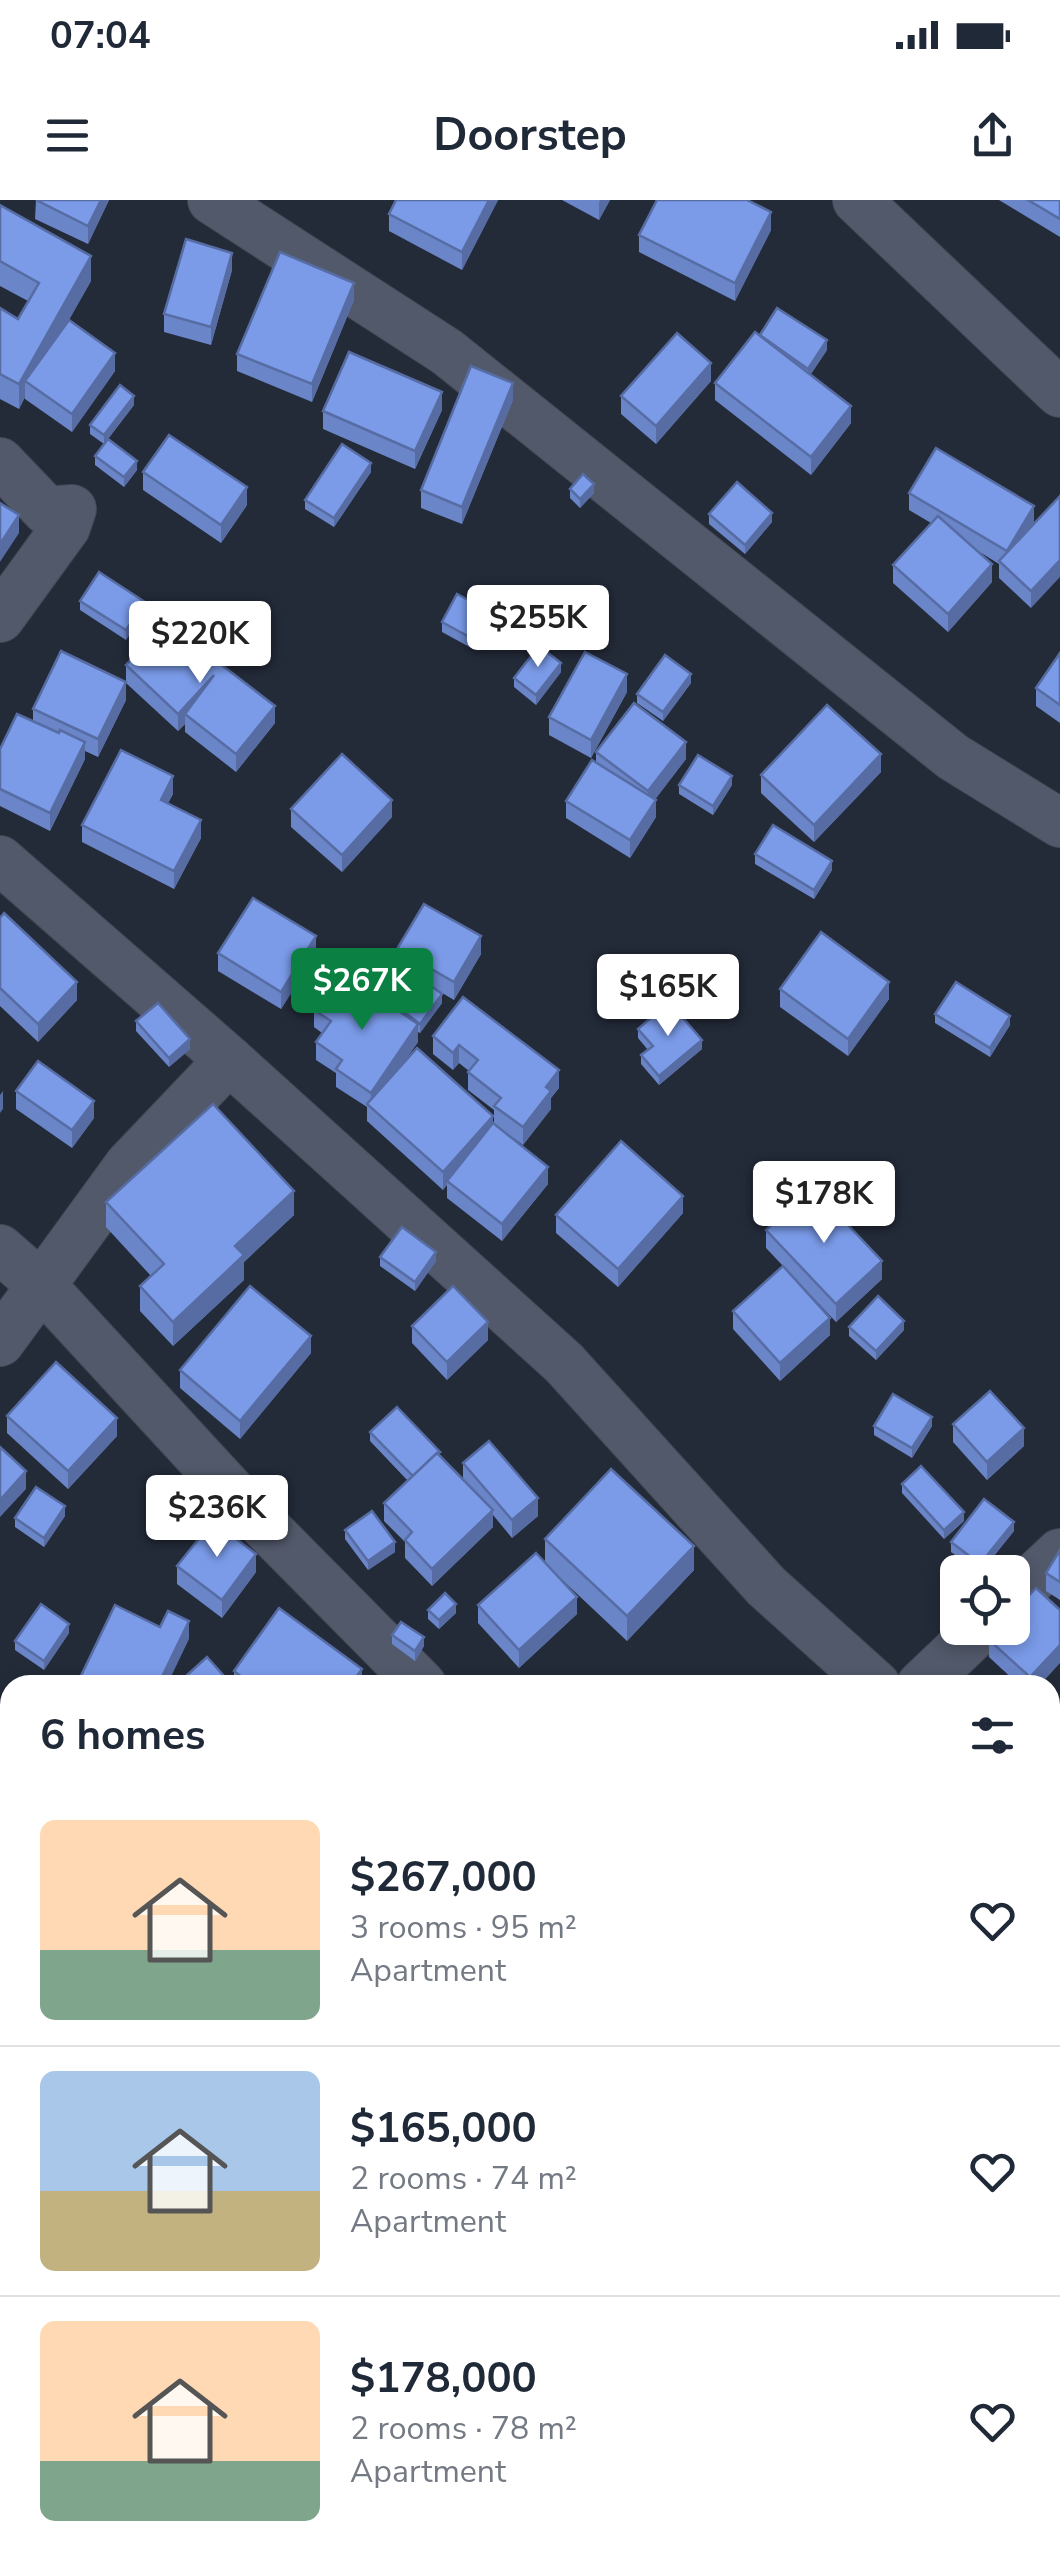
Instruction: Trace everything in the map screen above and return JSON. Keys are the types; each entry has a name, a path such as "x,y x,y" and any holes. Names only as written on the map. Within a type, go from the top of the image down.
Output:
{"street":[{"path":"212,200 446,352 953,757 1060,823"},
{"path":"857,200 1060,393"},
{"path":"0,462 48,511 72,509 66,527 0,618"},
{"path":"0,860 229,1060 564,1363 766,1586 865,1675"},
{"path":"0,1342 129,1164 229,1060"},
{"path":"0,1249 42,1286 242,1503 412,1675"},
{"path":"1030,1581 1060,1552"},
{"path":"932,1675 963,1645"}],"building":[{"path":"36,200 101,200 88,226"},
{"path":"396,200 489,200 462,252 389,214"},
{"path":"657,200 747,200 771,212 735,283 639,235"},
{"path":"1028,200 1060,200 1060,219"},
{"path":"0,205 91,256 19,384 0,374 0,308 18,319 39,283 0,261"},
{"path":"186,239 232,253 211,327 164,314"},
{"path":"280,252 354,283 312,384 237,354"},
{"path":"777,308 827,340 808,369 760,335"},
{"path":"69,320 115,353 72,414 25,381"},
{"path":"755,332 851,406 811,457 715,383"},
{"path":"677,333 711,363 656,426 621,396"},
{"path":"349,352 442,392 415,451 323,411"},
{"path":"471,366 513,383 462,507 421,490"},
{"path":"120,385 134,396 104,435 90,425"},
{"path":"169,435 247,487 221,525 143,472"},
{"path":"108,439 137,461 124,477 95,456"},
{"path":"342,444 371,463 334,518 305,500"},
{"path":"936,448 1034,506 1007,551 909,493"},
{"path":"583,474 594,484 580,499 570,489"},
{"path":"737,482 772,513 745,545 709,514"},
{"path":"1060,496 1060,560 1031,591 999,561"},
{"path":"0,503 19,515 0,544"},
{"path":"938,516 992,564 948,614 893,565"},
{"path":"99,572 145,602 126,630 80,601"},
{"path":"457,594 491,612 475,640 442,622"},
{"path":"171,617 223,666 275,706 236,754 185,714 214,675 178,714 126,665"},
{"path":"539,646 561,663 536,695 514,678"},
{"path":"61,651 126,682 98,739 33,709"},
{"path":"585,652 627,674 591,740 549,717"},
{"path":"1060,653 1060,705 1036,688"},
{"path":"665,655 691,674 663,712 637,694"},
{"path":"634,703 686,742 648,791 596,752"},
{"path":"827,705 881,754 814,825 761,775"},
{"path":"17,714 85,742 50,813 0,789 0,749"},
{"path":"121,750 173,776 161,800 201,820 174,871 82,825"},
{"path":"342,754 392,800 342,855 291,809"},
{"path":"698,755 732,776 713,806 679,785"},
{"path":"592,760 656,800 630,840 566,801"},
{"path":"773,825 832,861 814,890 755,854"},
{"path":"253,898 316,936 281,992 218,953"},
{"path":"424,904 481,936 454,982 397,949"},
{"path":"4,913 77,982 38,1024 0,988 0,918"},
{"path":"821,932 889,982 848,1039 780,989"},
{"path":"391,956 442,994 420,1024 369,985"},
{"path":"336,978 359,993 363,987 418,1024 371,1093 336,1069 342,1060 316,1042 331,1021 314,1010"},
{"path":"956,982 1010,1016 990,1048 935,1014"},
{"path":"463,997 559,1070 546,1087 551,1091 523,1127 494,1106 501,1098 468,1072 478,1060 459,1045 453,1053 433,1036"},
{"path":"669,1002 702,1040 659,1076 641,1055 653,1046 638,1029"},
{"path":"158,1003 190,1039 169,1058 136,1021"},
{"path":"417,1048 493,1116 443,1172 367,1104"},
{"path":"38,1061 94,1101 72,1130 16,1091"},
{"path":"213,1104 294,1191 235,1246 244,1255 173,1322 140,1286 164,1264 106,1202"},
{"path":"493,1123 548,1167 502,1224 447,1181"},
{"path":"621,1141 683,1196 618,1269 556,1215"},
{"path":"812,1187 882,1261 836,1304 766,1230"},
{"path":"402,1227 436,1252 415,1282 380,1257"},
{"path":"783,1266 830,1318 780,1363 733,1311"},
{"path":"250,1286 311,1336 240,1421 180,1370"},
{"path":"453,1286 488,1322 447,1362 412,1326"},
{"path":"878,1296 904,1321 876,1351 849,1327"},
{"path":"56,1362 117,1418 68,1471 7,1416"},
{"path":"990,1391 1024,1428 987,1462 953,1424"},
{"path":"893,1394 932,1417 912,1448 874,1426"},
{"path":"397,1407 440,1452 413,1476 370,1432"},
{"path":"489,1441 538,1498 512,1520 463,1463"},
{"path":"0,1447 26,1471 0,1500"},
{"path":"437,1453 493,1510 432,1569 405,1540 412,1532 384,1503"},
{"path":"921,1466 964,1512 944,1530 902,1484"},
{"path":"611,1469 694,1546 627,1616 545,1539"},
{"path":"36,1487 65,1506 44,1538 15,1518"},
{"path":"984,1499 1014,1522 987,1555 968,1555 951,1542"},
{"path":"372,1511 395,1542 368,1561 345,1530"},
{"path":"213,1521 256,1554 222,1600 177,1566"},
{"path":"1060,1550 1060,1582 1046,1573"},
{"path":"536,1553 577,1597 519,1650 478,1605"},
{"path":"1036,1588 1060,1610 1060,1645 1028,1675 995,1645 1030,1645 1030,1594"},
{"path":"445,1593 456,1604 439,1620 428,1610"},
{"path":"41,1604 69,1624 44,1661 15,1641"},
{"path":"115,1605 160,1627 168,1611 189,1621 163,1675 81,1675"},
{"path":"279,1608 362,1669 358,1675 239,1675 234,1671"},
{"path":"401,1622 424,1637 415,1651 392,1635"},
{"path":"207,1657 223,1675 187,1675"}]}
